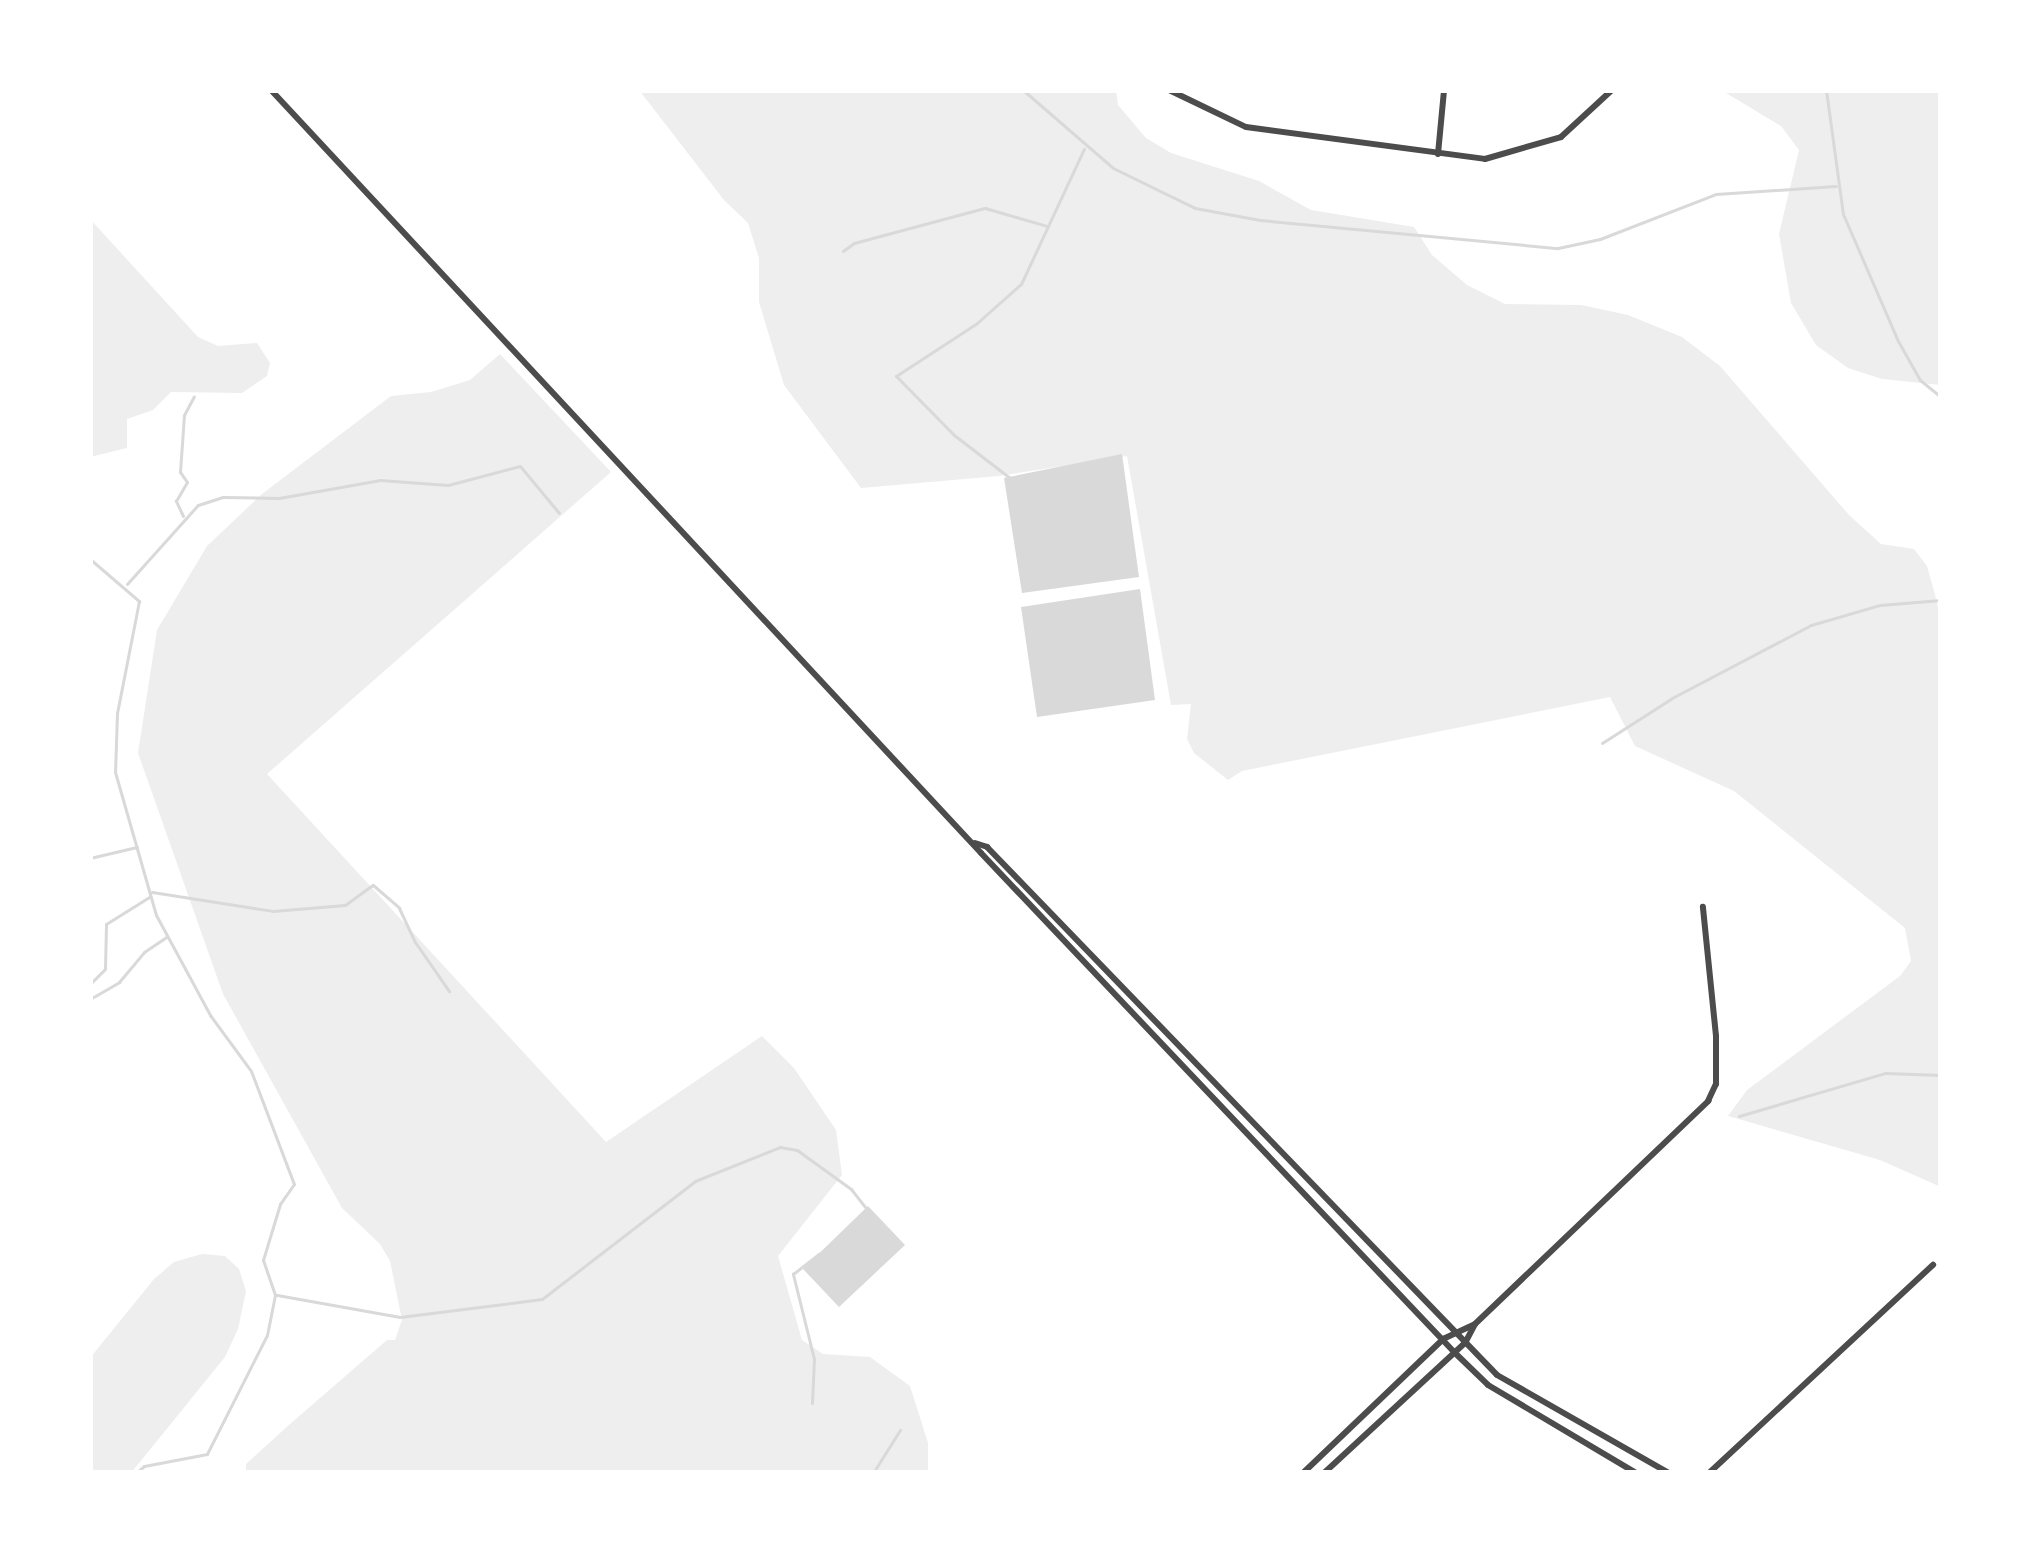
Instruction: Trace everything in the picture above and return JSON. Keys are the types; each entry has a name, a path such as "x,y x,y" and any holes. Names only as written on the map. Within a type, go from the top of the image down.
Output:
{"street":[{"path":"271,90 1454,1352 1488,1385 1634,1472"},
{"path":"1169,90 1246,127 1486,159 1525,152 1561,136 1612,90"},
{"path":"1438,154 1444,90"},
{"path":"971,842 987,847 1497,1375 1670,1473"},
{"path":"1324,1473 1465,1343 1475,1324 1708,1101 1716,1084 1716,1036 1703,907"},
{"path":"1709,1473 1933,1264"},
{"path":"1303,1473 1443,1339 1475,1324"}],"shaded area":[{"path":"639,90 1116,90 1118,105 1146,138 1171,153 1259,181 1311,210 1414,227 1432,255 1467,285 1505,304 1581,305 1628,315 1682,337 1720,366 1849,515 1881,544 1914,549 1927,566 1934,591 1941,619 1941,1187 1880,1160 1728,1116 1747,1090 1900,976 1911,961 1905,928 1734,791 1635,746 1610,697 1242,771 1228,780 1194,753 1187,739 1191,704 1171,705 1127,456 999,476 861,488 784,385 759,302 759,258 748,223 724,200"},
{"path":"1721,90 1941,90 1941,385 1882,379 1848,368 1816,345 1791,303 1779,234 1799,150 1781,126"},
{"path":"90,219 198,337 218,346 257,343 270,363 267,376 242,393 171,392 153,410 127,419 127,448 90,457"},
{"path":"500,354 611,472 267,774 606,1142 762,1036 794,1068 836,1130 842,1175 778,1256 802,1340 823,1354 870,1357 910,1386 928,1443 928,1473 246,1473 246,1464 290,1424 387,1340 395,1340 402,1320 390,1261 380,1244 342,1208 223,994 138,753 157,630 207,546 262,494 391,396 431,392 470,380"},
{"path":"1122,454 1139,577 1022,593 1004,478"},
{"path":"1140,589 1155,700 1037,717 1021,607"},
{"path":"868,1206 905,1245 839,1307 803,1269"},
{"path":"202,1254 225,1256 239,1269 246,1291 238,1329 225,1357 131,1473 90,1473 90,1358 154,1279 174,1262"}],"waterway":[{"path":"1023,90 1113,168 1195,208 1260,220 1558,248 1600,239 1716,194 1836,186"},
{"path":"1826,90 1843,214 1898,341 1920,380 1941,397"},
{"path":"1010,478 954,435 896,376 977,323 1021,284 1084,149"},
{"path":"843,251 854,243 985,208 1047,226"},
{"path":"183,516 176,501 187,482 180,472 184,415 194,396"},
{"path":"127,584 198,505 223,497 279,498 380,480 448,485 520,466 559,513"},
{"path":"90,559 139,601 117,713 115,772 156,915 210,1015 251,1071 294,1184 280,1204 263,1260 275,1295 267,1335 207,1454 144,1466 136,1473"},
{"path":"1602,743 1672,698 1811,625 1880,605 1941,600"},
{"path":"90,858 137,847"},
{"path":"152,892 273,911 345,905 373,885 399,908 415,942 449,991"},
{"path":"90,984 105,969 106,924 149,897"},
{"path":"90,999 119,982 144,952 166,937"},
{"path":"1739,1116 1885,1073 1941,1075"},
{"path":"277,1295 400,1317 542,1299 695,1181 780,1147 797,1150 851,1189 866,1208"},
{"path":"812,1403 814,1359 793,1274 819,1254"},
{"path":"873,1473 900,1430"}]}
